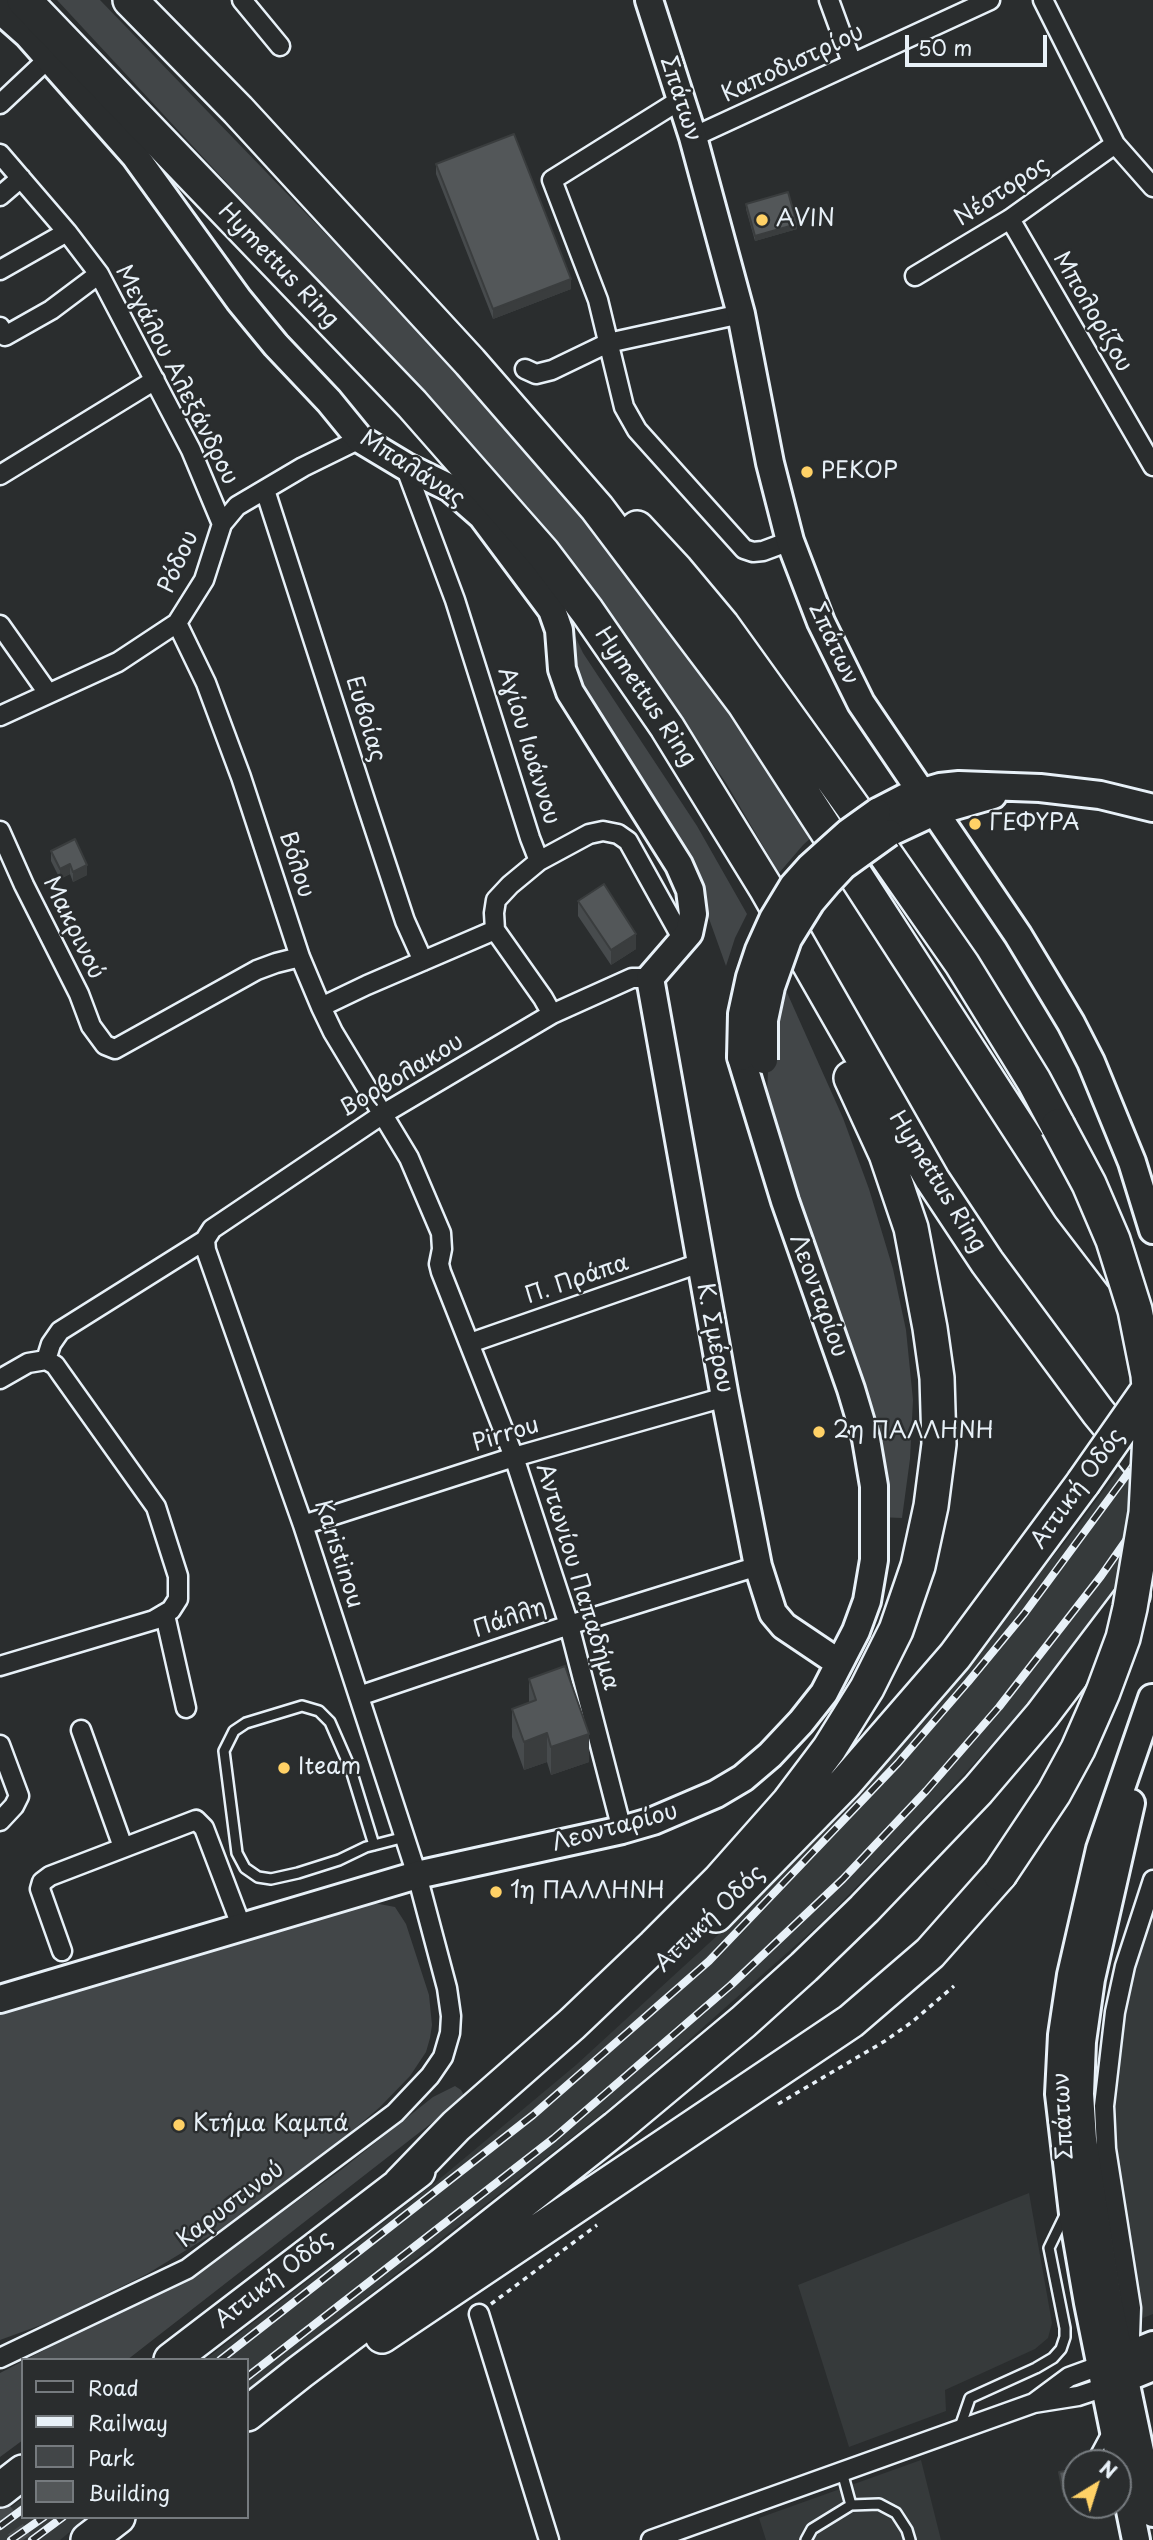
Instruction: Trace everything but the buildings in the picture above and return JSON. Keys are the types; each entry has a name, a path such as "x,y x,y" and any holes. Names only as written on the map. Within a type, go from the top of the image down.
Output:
{"highway":[{"name":"Hymettus Ring","path":"24,0 412,404 543,553 587,611 667,727 766,888 932,1179 1017,1304 1098,1412 1153,1479"},
{"path":"130,0 238,110 470,362 597,508 744,703 1070,1207 1153,1316"},
{"path":"248,2427 852,2021 930,1953 1000,1874 1054,1793 1078,1749 1123,1637 1146,1513 1151,1415 1148,1375 1135,1310 1113,1240 1089,1184 1034,1081 962,964 722,625 676,570 508,390 470,362"},
{"path":"400,2184 456,2126 572,2024 654,1946 719,1881 789,1802 829,1749 867,1688 897,1630 918,1566 931,1506 939,1444 937,1378 911,1228 895,1179 834,1043 806,988 751,896 667,727"},
{"name":"Αττική Οδός","path":"174,2358 465,2136 577,2045 760,1871 845,1783 955,1656 1083,1483 1153,1382"},
{"path":"248,2413 627,2119 804,1967 864,1909 978,1790 1065,1686 1153,1568"},
{"path":"0,2490 21,2474"},
{"path":"88,2540 115,2519"}],"street":[{"path":"242,0 280,46"},
{"name":"Σπάτων","path":"649,0 693,137 741,314 770,463 790,541 806,587 838,659 867,712 1018,935 1066,1013 1091,1062 1132,1162 1153,1230"},
{"path":"829,0 852,63"},
{"name":"Καποδιστρίου","path":"693,137 990,0"},
{"path":"1043,0 1115,144 1153,187"},
{"name":"Μπαλάνας","path":"0,10 27,34 135,156 239,300 329,401 359,439 450,488 482,516 552,610 559,630 562,669 569,692 679,865 690,890 693,914 689,933 650,978"},
{"path":"0,104 49,58"},
{"path":"680,100 552,180 598,300 624,407 638,430 744,550 753,552 790,541"},
{"name":"Νέστορος","path":"915,276 1010,219 1115,144"},
{"name":"Μεγάλου Αλεξάνδρου","path":"0,154 99,274 191,450 222,524"},
{"path":"0,196 21,178"},
{"name":"Μπολορίζου","path":"1010,219 1153,466"},
{"path":"0,270 67,232"},
{"path":"0,327 5,336 51,310 99,274"},
{"path":"524,369 536,374 552,370 608,343 741,314"},
{"path":"0,475 155,380"},
{"name":"Ρόδου","path":"0,716 118,662 177,623 204,580 222,524 237,506 303,467 359,439"},
{"name":"Αγίου Ιωάννου","path":"405,466 459,611 539,861 496,900 495,930"},
{"name":"Ευβοίας","path":"265,490 370,817 405,921 423,961"},
{"name":"Βόλου","path":"177,623 206,683 241,777 300,957 333,1032 383,1114"},
{"path":"0,625 48,694"},
{"name":"Λεονταρίου","path":"0,1999 417,1875 622,1830 683,1810 743,1778 770,1755 824,1693 856,1631 867,1601 874,1560 874,1486 866,1439 852,1390 785,1201 763,1129 743,1014 750,977 759,950 773,919 793,886 849,832 883,822 927,803 959,785 1100,795 1153,808"},
{"name":"Μακρινού","path":"0,831 24,885 70,974 91,1026 105,1045 115,1049 257,970 276,962 300,957"},
{"path":"539,861 589,834 603,831 618,834 628,841 683,940"},
{"path":"321,1007 495,930 552,1014"},
{"name":"Βορβολακου","path":"46,1360 51,1344 60,1331 205,1245 212,1229 383,1114 552,1014 632,978 650,978"},
{"name":"Κ. Σμέρου","path":"650,978 699,1263 758,1566 773,1613 783,1626 839,1664"},
{"name":"Αντωνίου Παπαδήμα","path":"383,1114 409,1158 440,1233 441,1272 514,1457 569,1625 622,1830"},
{"name":"Karistinou","path":"205,1245 303,1525 417,1875"},
{"name":"Π. Πράπα","path":"470,1343 699,1263"},
{"path":"0,1379 29,1363 46,1360 55,1365 156,1507 180,1584 178,1599 165,1615 0,1666"},
{"name":"Pirrou","path":"303,1525 514,1457 725,1397"},
{"name":"Πάλλη","path":"359,1696 569,1625 758,1566"},
{"path":"165,1615 186,1708"},
{"name":"Σπάτων","path":"1136,2540 1134,2509 1113,2372 1071,2202 1059,2094 1062,2035 1071,1975 1100,1849 1153,1697"},
{"name":"Σπάτων","path":"1134,2509 1113,2423 1108,2299 1083,2139 1080,2094 1082,2042 1091,1979 1153,1697"},
{"path":"81,1730 123,1847"},
{"path":"0,1745 6,1775 19,1796 0,1821"},
{"path":"62,1951 40,1889 43,1882 50,1876 196,1820 204,1828 242,1928"},
{"name":"Καρυστινού","path":"0,2358 187,2269 396,2113 415,2094 443,2057 450,2033 451,2016 447,1988 417,1875"},
{"path":"1113,2372 1130,2337 1131,2308 1106,2149 1105,2082 1125,1966 1153,1880"},
{"path":"479,2314 549,2540"},
{"path":"651,2540 1034,2403 1078,2396 1153,2345"},
{"path":"1113,2372 1153,2367"}],"lane":[{"path":"374,1845 351,1770 330,1722 319,1711 302,1706 246,1723 234,1731 224,1751 237,1853 245,1868 258,1877 271,1879 339,1860 374,1845 405,1837"},
{"path":"958,2431 970,2398 1036,2368 1053,2358 1060,2349 1065,2328 1049,2248 1071,2202"},
{"path":"1099,2449 1113,2423"},
{"path":"842,2472 851,2505"},
{"path":"806,2540 811,2529 851,2505 879,2504 896,2513 910,2540"}],"path":[{"path":"771,2107 885,2041 954,1986"},
{"path":"479,2314 600,2223"}],"shaded area":[{"path":"1136,1447 1121,1589 1068,1656 992,1744 823,1921 630,2092 248,2389 248,2358 208,2358 436,2182 576,2065 719,1934 917,1722 1066,1541"},
{"path":"1153,1905 1153,2314 1143,2318 1112,2145 1108,2094 1128,1977"},
{"path":"1029,2193 1052,2323 1048,2338 1035,2349 945,2390 946,2411 849,2447 798,2285"},
{"path":"921,2460 941,2540 766,2540 759,2518"},
{"path":"21,2500 21,2519 86,2519 60,2540 0,2540 0,2516"}],"green space":[{"path":"57,0 100,0 459,372 530,452 656,605 814,835 779,873 726,783 634,649 530,509"},
{"path":"566,617 583,653 697,826 747,914 735,938 726,966 693,874 575,676"},
{"path":"780,977 843,1118 869,1189 893,1269 906,1330 913,1400 910,1459 902,1518 878,1517 773,1139 767,1093 769,1049"},
{"name":"Kτήμα Καμπά","path":"374,1903 395,1907 406,1924 429,1995 432,2025 430,2038 426,2052 410,2076 380,2107 338,2143 234,2221 147,2274 52,2321 0,2340 0,2013"},
{"path":"455,2086 465,2097 130,2358 29,2358 179,2281 221,2256 341,2170 433,2097"},
{"path":"21,2362 21,2441 0,2457 0,2373"}],"tunnel":[{"path":"0,2507 23,2540"}],"railway":[{"path":"223,2358 533,2115 709,1961 898,1763 968,1682 1024,1614 1153,1439"},
{"path":"248,2376 554,2138 731,1985 843,1879 926,1791 999,1707 1101,1576 1153,1502"},
{"path":"0,2526 21,2510"},
{"path":"11,2540 41,2519"},
{"path":"32,2540 60,2519"}],"place":[{"name":"AVIN","path":"762,220"},
{"name":"ΡΕΚΟΡ","path":"807,472"},
{"name":"ΓΕΦΥΡΑ","path":"975,824"},
{"name":"2η ΠΑΛΛΗΝΗ","path":"819,1432"},
{"name":"Iteam","path":"284,1768"},
{"name":"1η ΠΑΛΛΗΝΗ","path":"496,1892"},
{"name":"Kτήμα Καμπά","path":"179,2125"}]}
